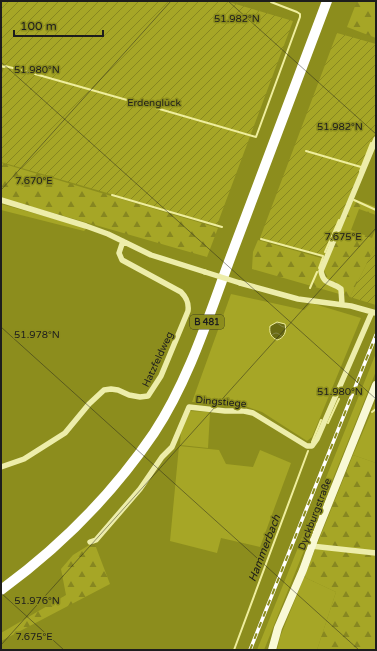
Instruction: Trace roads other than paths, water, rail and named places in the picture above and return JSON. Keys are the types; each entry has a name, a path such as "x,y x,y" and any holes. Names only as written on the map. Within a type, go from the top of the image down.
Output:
{"highway":[{"name":"B 481","path":"1,590 30,569 90,514 121,478 154,432 174,398 200,339 327,1"}],"street":[{"path":"342,304 341,289 326,282 322,277 321,271 376,139"},
{"name":"Dingstiege","path":"1,200 86,226 123,241 151,255 240,283 298,299 342,304 374,312 317,439 312,446 307,446 253,413 244,411 189,408 177,431 172,447 162,457 135,495 96,540 90,542"},
{"name":"Hatzfeldweg","path":"1,467 24,459 65,433 89,404 104,390 118,390 129,395 140,397 148,396 161,376 188,311 188,303 185,296 181,292 122,260 119,253 123,241"},
{"name":"Dyckburgstraße","path":"272,650 276,633 303,570 376,385"},
{"path":"312,546 376,553"}],"water":[{"path":"277,322 285,324 286,330 283,336 277,340 273,338 270,333 270,326"}],"waterway":[{"path":"156,108 256,137 300,17 300,14 297,12 271,2 272,1"},
{"path":"1,66 28,72"},
{"path":"35,74 127,100"},
{"path":"360,171 371,143"},
{"path":"306,151 361,167"},
{"path":"112,195 222,227"},
{"path":"354,200 376,210"},
{"path":"325,252 339,220"},
{"path":"261,239 323,256"},
{"path":"319,268 323,257"},
{"path":"310,288 317,272"},
{"name":"Hammerbach","path":"328,423 339,399"},
{"name":"Hammerbach","path":"372,412 376,409"},
{"name":"Hammerbach","path":"312,442 321,420"},
{"name":"Hammerbach","path":"234,650 308,451"}],"railway":[{"path":"250,650 376,335"}],"park label":[{"name":"Erdenglück","path":"154,102"}]}
